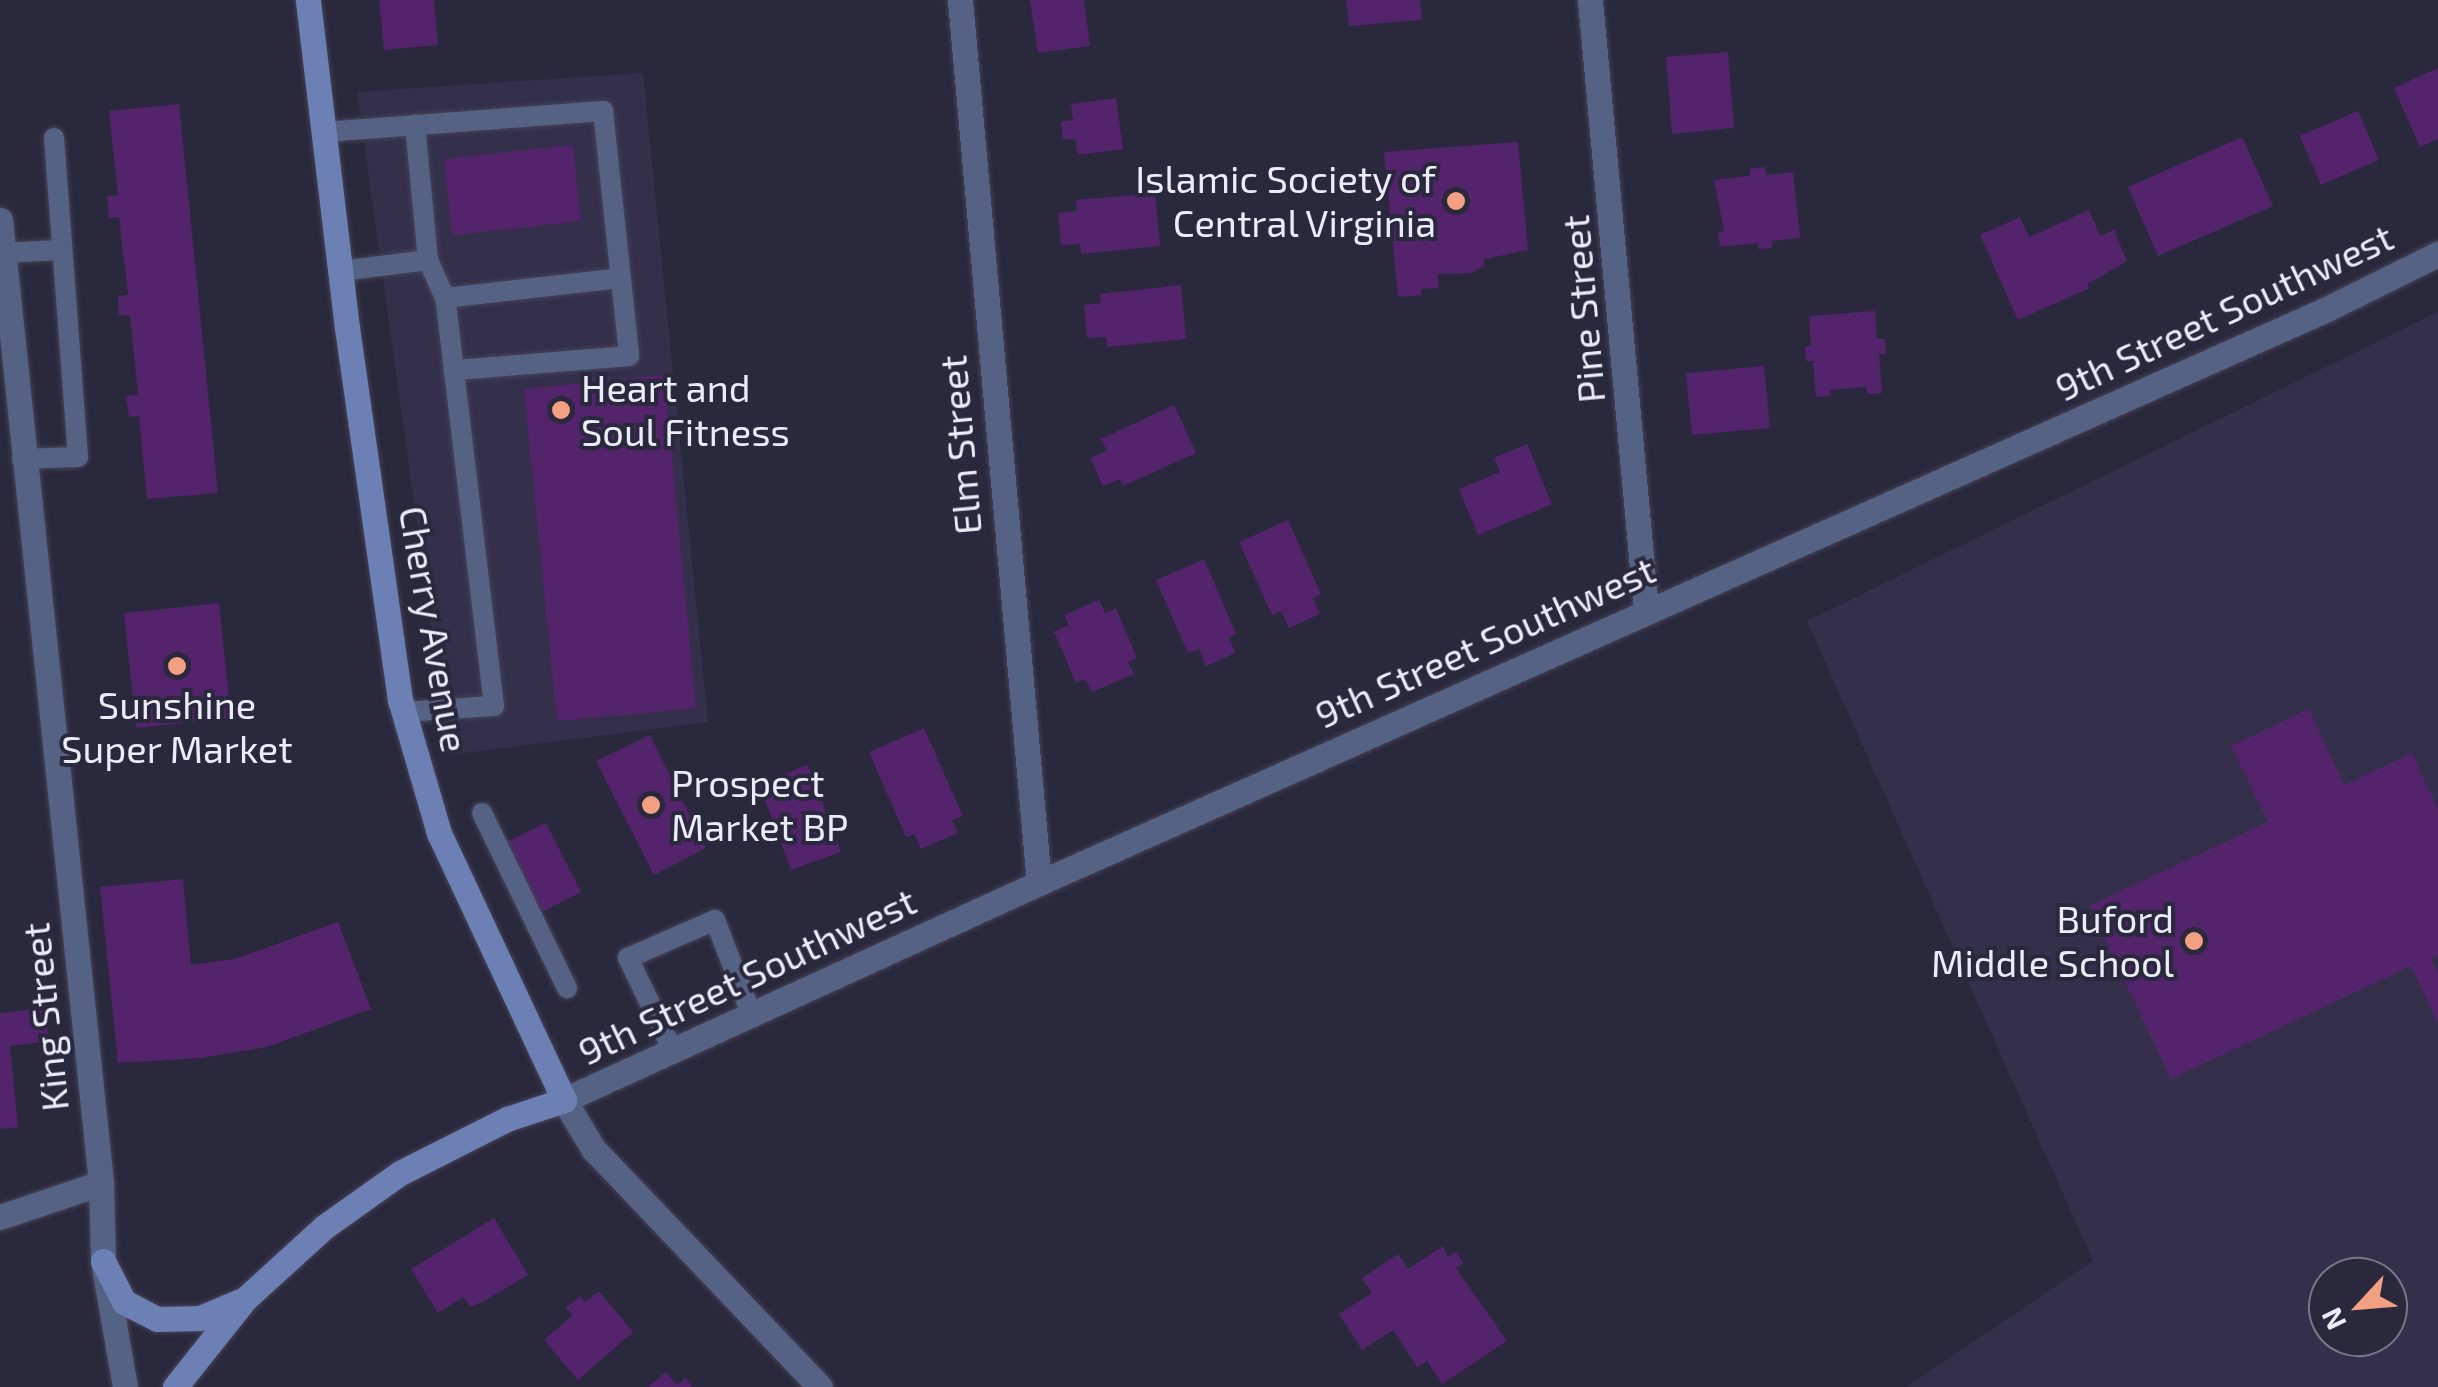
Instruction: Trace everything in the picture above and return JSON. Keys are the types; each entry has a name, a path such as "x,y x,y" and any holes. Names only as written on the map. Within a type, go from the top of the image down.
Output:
{"main road":[{"name":"Cherry Avenue","path":"308,0 340,270 403,712 439,833 564,1100"},
{"path":"175,1387 245,1299 324,1227 400,1173 507,1119 564,1100"},
{"path":"103,1261 124,1302 158,1320 200,1318 245,1299"}],"street":[{"name":"Elm Street","path":"960,0 1039,883"},
{"name":"Pine Street","path":"1590,0 1646,612"},
{"name":"King Street","path":"0,220 101,1184 103,1261 125,1387"},
{"name":"9th Street Southwest","path":"564,1100 1039,883 2327,309 2438,254"},
{"name":"Cherry Avenue","path":"564,1100 594,1150 820,1387"},
{"path":"0,1217 101,1184"}],"lane":[{"path":"324,132 603,111 629,356 454,370"},
{"path":"403,712 494,706 445,298 428,260 415,125"},
{"path":"22,458 78,458 54,138"},
{"path":"3,253 60,250"},
{"path":"340,270 428,260"},
{"path":"445,298 621,278"},
{"path":"482,813 567,988"},
{"path":"674,1052 628,958 715,920 752,1016"}],"shaded area":[{"path":"643,73 708,722 449,755 357,92"},
{"name":"Buford Middle School","path":"2438,312 2438,1387 1906,1387 2093,1261 1807,621"}],"building":[{"path":"379,0 434,0 438,45 384,50"},
{"path":"1030,0 1084,0 1090,46 1038,53"},
{"path":"1346,0 1420,0 1422,20 1349,26"},
{"path":"1728,52 1734,128 1672,134 1666,57"},
{"path":"2438,68 2438,139 2420,147 2394,88"},
{"path":"1116,98 1123,149 1078,155 1075,139 1063,140 1061,122 1073,120 1071,104"},
{"path":"179,104 218,493 147,499 139,416 129,417 126,396 138,395 130,315 119,316 118,296 128,295 119,217 109,218 107,196 118,195 109,111"},
{"path":"2358,111 2379,160 2321,185 2300,136"},
{"path":"2242,137 2273,206 2158,256 2128,187"},
{"name":"Islamic Society of Central Virginia","path":"1518,142 1528,250 1484,259 1484,266 1472,273 1438,274 1439,288 1421,289 1422,295 1398,297 1384,152"},
{"path":"573,145 581,221 452,235 444,159"},
{"path":"1765,167 1766,175 1793,172 1800,238 1772,241 1772,248 1758,249 1757,243 1720,247 1718,232 1724,231 1714,180 1750,176 1750,169"},
{"path":"1155,193 1160,246 1081,254 1080,244 1061,245 1058,213 1077,211 1076,200"},
{"path":"2089,210 2100,236 2114,230 2127,261 2088,284 2089,288 2018,320 1980,235 2020,217 2029,237"},
{"path":"1181,285 1186,339 1107,347 1106,337 1087,338 1084,305 1101,303 1100,294"},
{"path":"1875,311 1877,339 1885,339 1886,354 1879,354 1882,393 1867,394 1866,387 1830,390 1831,396 1816,397 1813,361 1806,361 1805,347 1811,346 1809,316"},
{"path":"1764,366 1770,428 1692,435 1686,373"},
{"path":"664,375 696,708 557,721 524,389"},
{"path":"1174,405 1196,453 1123,486 1120,479 1103,486 1090,458 1107,451 1101,439"},
{"path":"1527,444 1552,504 1478,535 1459,489 1500,472 1494,458"},
{"path":"1288,520 1321,594 1313,598 1320,614 1289,628 1281,611 1272,615 1239,542"},
{"path":"1204,559 1236,634 1229,637 1235,653 1206,666 1199,649 1188,653 1156,580"},
{"path":"1099,600 1105,613 1116,608 1137,658 1128,662 1134,674 1092,692 1085,679 1076,683 1054,632 1069,625 1064,615"},
{"name":"Sunshine Super Market","path":"219,603 231,718 136,728 124,613"},
{"path":"2309,709 2344,785 2412,753 2438,809 2438,956 2431,959 2438,973 2438,1023 2411,966 2171,1079 2089,906 2268,822 2231,746"},
{"path":"924,728 963,816 952,820 958,833 921,849 914,834 906,837 869,752"},
{"name":"Prospect Market BP","path":"650,735 706,848 654,875 596,761"},
{"path":"808,765 841,852 791,870 759,784"},
{"path":"546,823 581,892 542,912 507,842"},
{"path":"183,879 191,965 235,959 338,922 371,1009 267,1047 201,1058 118,1063 100,887"},
{"path":"45,1008 49,1041 10,1046 18,1127 0,1129 0,1013"},
{"path":"494,1218 528,1275 470,1307 464,1297 438,1313 411,1269"},
{"path":"1443,1246 1448,1257 1456,1252 1464,1263 1456,1268 1507,1341 1442,1384 1427,1361 1417,1367 1393,1330 1362,1350 1339,1314 1372,1293 1362,1278 1398,1254 1408,1269"},
{"path":"599,1291 633,1332 578,1380 544,1340 573,1315 566,1308 580,1296 585,1302"},
{"path":"666,1372 677,1385 685,1378 693,1387 648,1387"}],"place":[{"name":"Islamic Society of Central Virginia","path":"1456,201"},
{"name":"Heart and Soul Fitness","path":"561,410"},
{"name":"Sunshine Super Market","path":"177,666"},
{"name":"Prospect Market BP","path":"651,805"},
{"name":"Buford Middle School","path":"2194,941"}]}
